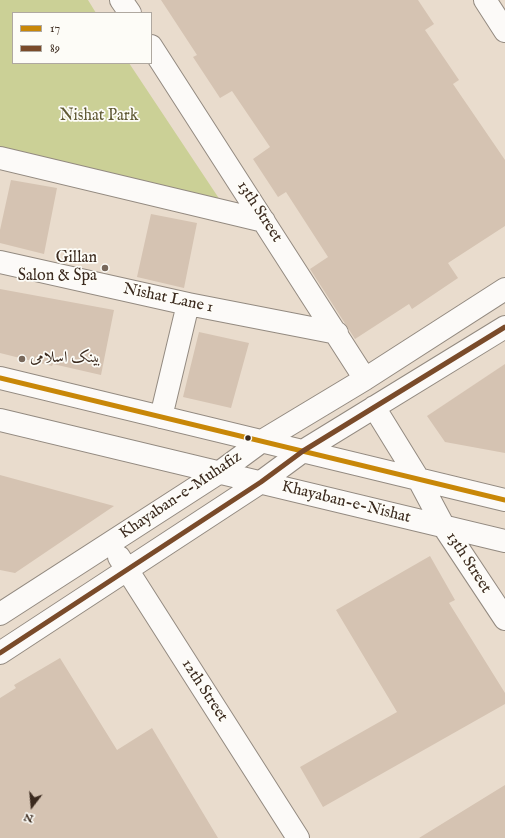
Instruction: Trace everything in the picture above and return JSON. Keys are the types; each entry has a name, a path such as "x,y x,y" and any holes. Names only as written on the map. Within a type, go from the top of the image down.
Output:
{"street":[{"path":"121,0 129,12"},
{"path":"485,0 505,31"},
{"name":"13th Street","path":"152,48 337,333 365,379"},
{"path":"0,158 264,221"},
{"name":"Nishat Lane 1","path":"0,262 188,304 337,333"},
{"name":"Khayaban-e-Muhafiz","path":"0,614 220,472 262,442 365,379 505,289"},
{"path":"162,417 188,304"},
{"name":"Khayaban-e-Muhafiz","path":"0,652 260,482 303,451 505,327"},
{"path":"0,378 505,500"},
{"name":"13th Street","path":"374,407 419,480 444,526 505,619"},
{"name":"Khayaban-e-Nishat","path":"0,420 505,541"},
{"name":"12th Street","path":"111,543 298,838"}],"green space":[{"name":"Nishat Park","path":"0,0 88,0 95,12 12,12 12,64 130,64 222,203 0,148"}],"building":[{"path":"161,0 418,0 434,24 425,30 459,80 453,84 505,160 505,226 448,263 458,278 412,309 409,304 355,339 310,269 328,257 286,192 278,197 253,159 270,147 232,91 220,98 193,57 197,55"},
{"path":"11,180 57,188 44,254 0,243 0,230"},
{"path":"151,214 197,223 184,288 137,277"},
{"path":"0,289 114,310 101,375 53,364 52,366 0,353"},
{"path":"199,332 249,343 231,408 183,397"},
{"path":"505,364 505,453 445,442 427,416"},
{"path":"0,475 114,506 15,573 0,570"},
{"path":"430,556 455,600 449,603 505,693 505,704 323,807 300,767 397,712 336,610"},
{"path":"60,658 117,750 152,728 218,838 0,838 0,698 16,688 14,685"},
{"path":"505,785 505,838 419,838"}],"transit line":[{"name":"89","path":"0,653 261,482 303,451 505,327"},
{"name":"17","path":"0,378 505,500"}],"place":[{"name":"Gillan Salon & Spa","path":"105,268"},
{"name":"بینک اسلامی","path":"22,359"}]}
